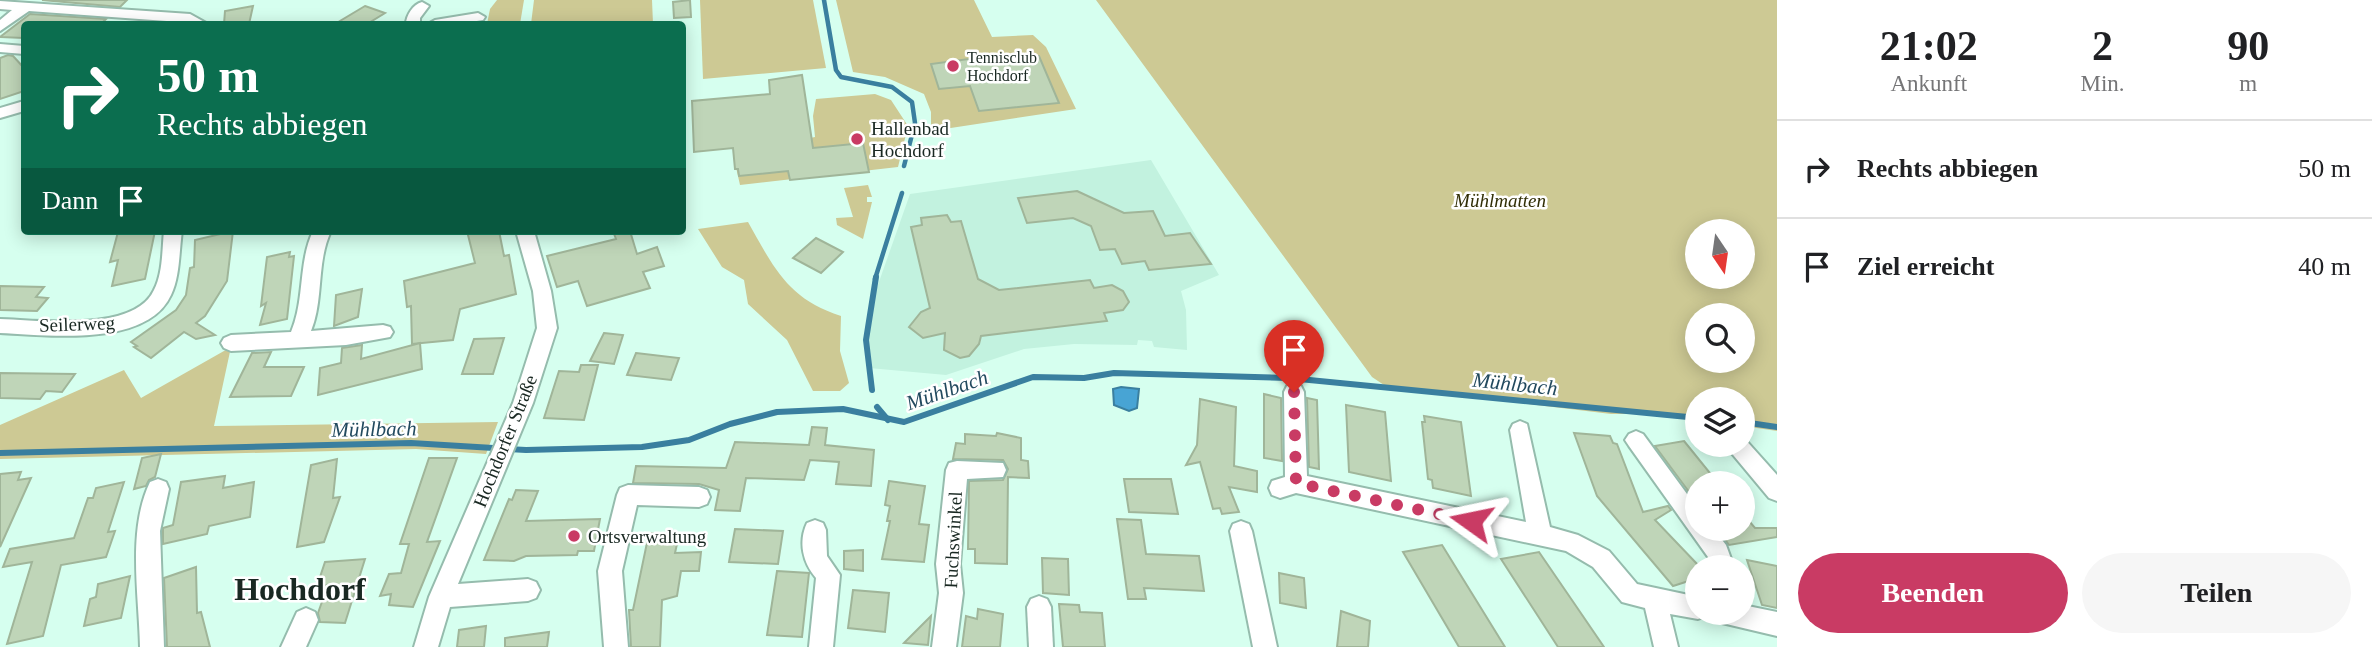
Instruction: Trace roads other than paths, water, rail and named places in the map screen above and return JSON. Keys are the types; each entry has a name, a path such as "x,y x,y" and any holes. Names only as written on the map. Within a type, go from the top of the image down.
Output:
{"street":[{"path":"477,21 486,0"},
{"path":"0,5 190,18 196,21"},
{"path":"414,21 422,6"},
{"path":"0,27 25,7"},
{"path":"0,48 21,50"},
{"path":"0,113 21,107"},
{"name":"Seilerweg","path":"0,326 106,327 137,317 155,306 163,293 172,235"},
{"path":"299,337 306,324 313,244 319,235"},
{"name":"Hochdorfer Straße","path":"426,647 441,597 523,403 547,328 542,291 526,235"},
{"path":"231,343 299,337 364,337 383,332"},
{"path":"1294,392 1288,485 1540,536 1587,549 1601,559 1630,594 1685,606"},
{"path":"1520,430 1540,536"},
{"path":"1636,440 1685,510"},
{"path":"1748,457 1777,491"},
{"name":"Fuchswinkel","path":"944,647 951,593 948,564 957,470 995,470"},
{"path":"152,647 149,531 158,489"},
{"path":"616,647 610,571 628,495 699,497"},
{"path":"815,530 816,560 828,575 821,647"},
{"path":"1241,531 1265,647"},
{"path":"441,597 528,590"},
{"path":"1655,600 1666,647"},
{"path":"1039,607 1041,647"},
{"path":"1755,619 1777,624"},
{"path":"293,647 306,620"}],"water":[{"path":"1113,389 1139,389 1137,408 1129,411 1114,405"}],"waterway":[{"path":"824,0 836,70 841,77 892,87 912,102 915,123 904,166"},
{"path":"875,279 902,193"},
{"path":"872,390 866,340 876,277"},
{"name":"Mühlbach","path":"887,418 904,422 1033,377 1084,378 1114,373 1289,378 1685,417"},
{"path":"877,407 887,418"},
{"name":"Mühlbach","path":"0,453 411,443 526,450 642,447 689,440 730,424 777,412 843,409 887,418"},
{"name":"Mühlbach","path":"1755,424 1777,427"}],"place":[{"name":"Tennisclub Hochdorf","path":"953,66"},
{"name":"Hallenbad Hochdorf","path":"857,139"},
{"name":"Ortsverwaltung","path":"574,536"}],"district":[{"name":"Hochdorf","path":"300,589"}],"park label":[{"name":"Mühlmatten","path":"1500,200"}]}
